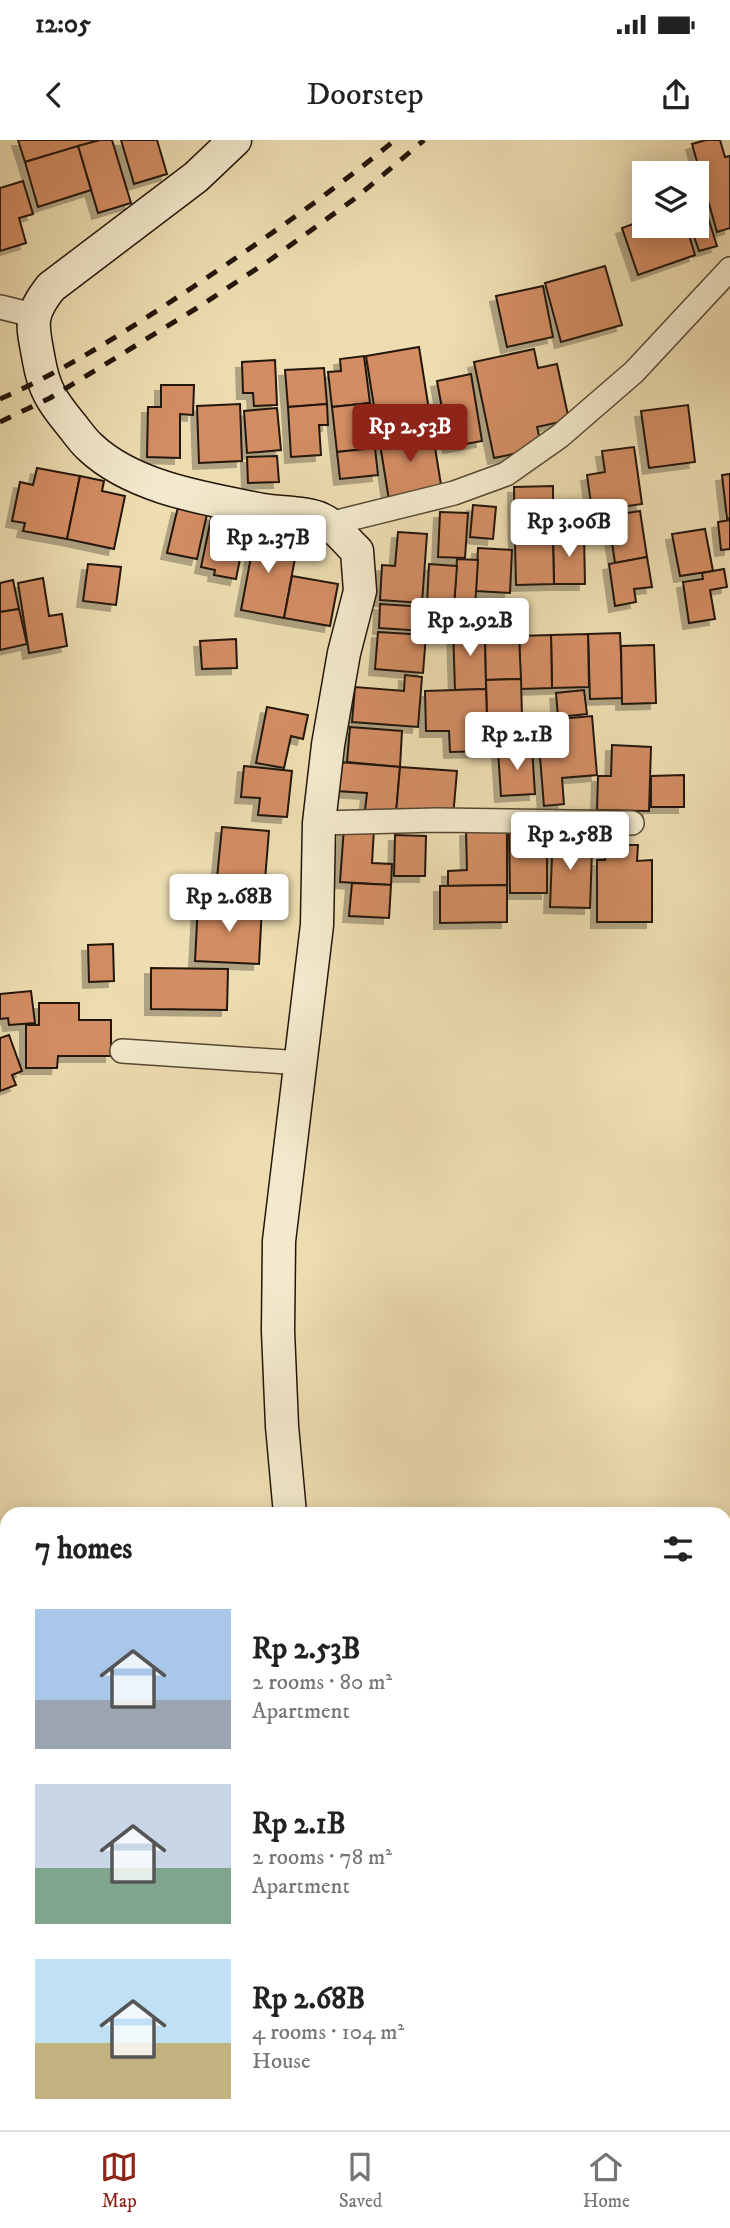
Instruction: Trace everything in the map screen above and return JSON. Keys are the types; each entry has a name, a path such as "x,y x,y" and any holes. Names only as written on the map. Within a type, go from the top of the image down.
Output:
{"street":[{"path":"235,140 196,177 51,287 38,302 33,314 33,329 42,380 50,398 89,446 108,461 182,494 275,512 320,517 357,551 360,591 344,653 318,823 317,925 279,1241 278,1331 282,1426 289,1507"},
{"path":"329,524 454,493 506,474 560,436 634,372 730,270"},
{"path":"0,307 33,314"},
{"path":"318,823 437,820 632,823"},
{"path":"122,1051 302,1063"}],"building":[{"path":"18,140 100,140 25,162"},
{"path":"112,140 131,203 98,213 78,146"},
{"path":"121,140 157,140 167,174 134,184"},
{"path":"720,140 725,157 730,156 730,228 717,232 709,204 709,161 697,161 692,144"},
{"path":"78,146 91,190 38,207 25,162"},
{"path":"23,181 33,214 19,218 26,243 0,251 0,188"},
{"path":"709,220 717,246 699,251 694,238 709,238"},
{"path":"632,224 632,238 690,238 695,255 638,275 622,228"},
{"path":"605,266 622,325 561,342 545,283"},
{"path":"543,286 553,337 507,347 496,296"},
{"path":"419,347 432,429 379,438 366,356"},
{"path":"534,349 538,368 557,364 569,420 537,427 542,448 494,458 474,362"},
{"path":"364,356 370,403 332,407 328,372 341,371 340,359"},
{"path":"275,360 277,405 254,406 253,393 243,393 242,362"},
{"path":"324,368 327,404 288,407 285,370"},
{"path":"471,374 482,441 449,447 437,381"},
{"path":"161,385 194,385 193,415 180,414 180,458 147,457 148,407 161,407"},
{"path":"370,403 375,448 337,452 332,407"},
{"path":"240,404 242,461 199,463 197,406"},
{"path":"327,404 328,425 319,425 321,455 291,457 288,407"},
{"path":"688,405 695,462 649,468 641,411"},
{"path":"277,408 281,450 247,453 244,411"},
{"path":"432,429 442,491 389,500 379,438"},
{"path":"634,447 642,504 592,511 587,475 605,472 602,451"},
{"path":"375,448 378,475 340,479 337,452"},
{"path":"277,456 279,482 248,483 247,457"},
{"path":"37,468 80,476 67,539 23,531 25,523 12,521 20,482 33,485"},
{"path":"730,474 730,518 727,519 722,475"},
{"path":"80,476 104,481 102,491 125,496 114,549 67,539"},
{"path":"553,486 553,542 515,543 514,487"},
{"path":"473,505 496,507 493,539 470,537"},
{"path":"178,507 207,514 197,559 167,553"},
{"path":"640,511 647,557 615,563 608,516"},
{"path":"440,512 468,513 465,558 438,557"},
{"path":"212,514 241,520 234,552 241,554 236,579 214,575 215,570 201,567"},
{"path":"730,520 730,549 721,550 718,522"},
{"path":"257,525 284,529 279,556 295,558 284,618 241,610"},
{"path":"705,529 713,571 680,576 672,534"},
{"path":"398,532 427,534 422,603 380,600 382,565 395,566"},
{"path":"553,535 584,535 585,584 554,584"},
{"path":"553,542 554,584 516,585 515,543"},
{"path":"478,548 512,550 510,593 476,591"},
{"path":"647,557 652,587 634,589 636,602 615,606 609,564"},
{"path":"457,559 478,560 475,607 454,606"},
{"path":"88,564 121,567 116,605 83,601"},
{"path":"429,564 457,566 454,606 427,604"},
{"path":"724,569 727,587 710,590 715,619 689,623 683,582 703,579 702,573"},
{"path":"292,576 338,584 330,626 284,618"},
{"path":"43,578 49,616 62,614 67,646 29,653 18,583"},
{"path":"13,580 19,609 0,612 0,583"},
{"path":"380,604 426,607 425,631 379,628"},
{"path":"19,609 27,644 0,650 0,612"},
{"path":"485,627 486,689 455,690 453,628"},
{"path":"378,632 426,635 423,673 375,669"},
{"path":"620,633 623,698 590,699 588,634"},
{"path":"588,634 589,687 552,688 551,635"},
{"path":"551,635 552,688 521,689 519,636"},
{"path":"519,636 521,679 486,680 485,637"},
{"path":"236,639 237,668 202,669 200,641"},
{"path":"654,645 656,703 622,704 621,646"},
{"path":"405,675 422,677 418,727 352,722 355,687 404,691"},
{"path":"521,679 522,717 487,718 486,680"},
{"path":"486,689 488,751 450,752 449,731 426,731 425,691"},
{"path":"584,690 587,714 558,717 556,693"},
{"path":"267,707 308,715 303,739 291,736 284,768 256,763"},
{"path":"592,716 597,775 562,778 564,804 544,806 537,721"},
{"path":"350,727 402,731 400,767 347,762"},
{"path":"612,745 651,747 649,811 597,810 598,776 611,776"},
{"path":"532,747 535,794 501,796 498,750"},
{"path":"339,762 400,767 396,813 365,810 367,793 336,791"},
{"path":"244,766 292,771 287,817 258,815 260,798 241,797"},
{"path":"400,767 457,771 453,817 396,813"},
{"path":"684,775 684,807 651,807 651,776"},
{"path":"547,826 547,893 510,893 509,827"},
{"path":"222,827 269,831 264,892 216,888"},
{"path":"344,827 374,829 372,863 392,864 391,885 340,882"},
{"path":"466,830 507,830 507,885 448,886 448,871 467,870"},
{"path":"553,831 579,832 578,850 592,851 590,908 550,907"},
{"path":"395,835 426,836 425,876 394,876"},
{"path":"605,845 638,845 637,861 652,860 652,922 597,922 597,860 605,860"},
{"path":"352,883 391,885 389,918 349,916"},
{"path":"507,885 507,922 440,923 440,886"},
{"path":"198,904 262,906 259,964 195,961"},
{"path":"113,944 114,981 89,982 88,945"},
{"path":"151,968 228,969 227,1010 151,1009"},
{"path":"31,991 35,1023 9,1025 8,1018 0,1019 0,994"},
{"path":"39,1003 79,1003 79,1020 111,1020 111,1056 58,1056 57,1068 26,1068 26,1025 39,1025"},
{"path":"9,1035 22,1071 12,1075 16,1085 0,1091 0,1038"}],"railway":[{"path":"0,399 123,333 296,216 395,140"},
{"path":"0,422 50,398 270,260 357,197 424,140"}]}
